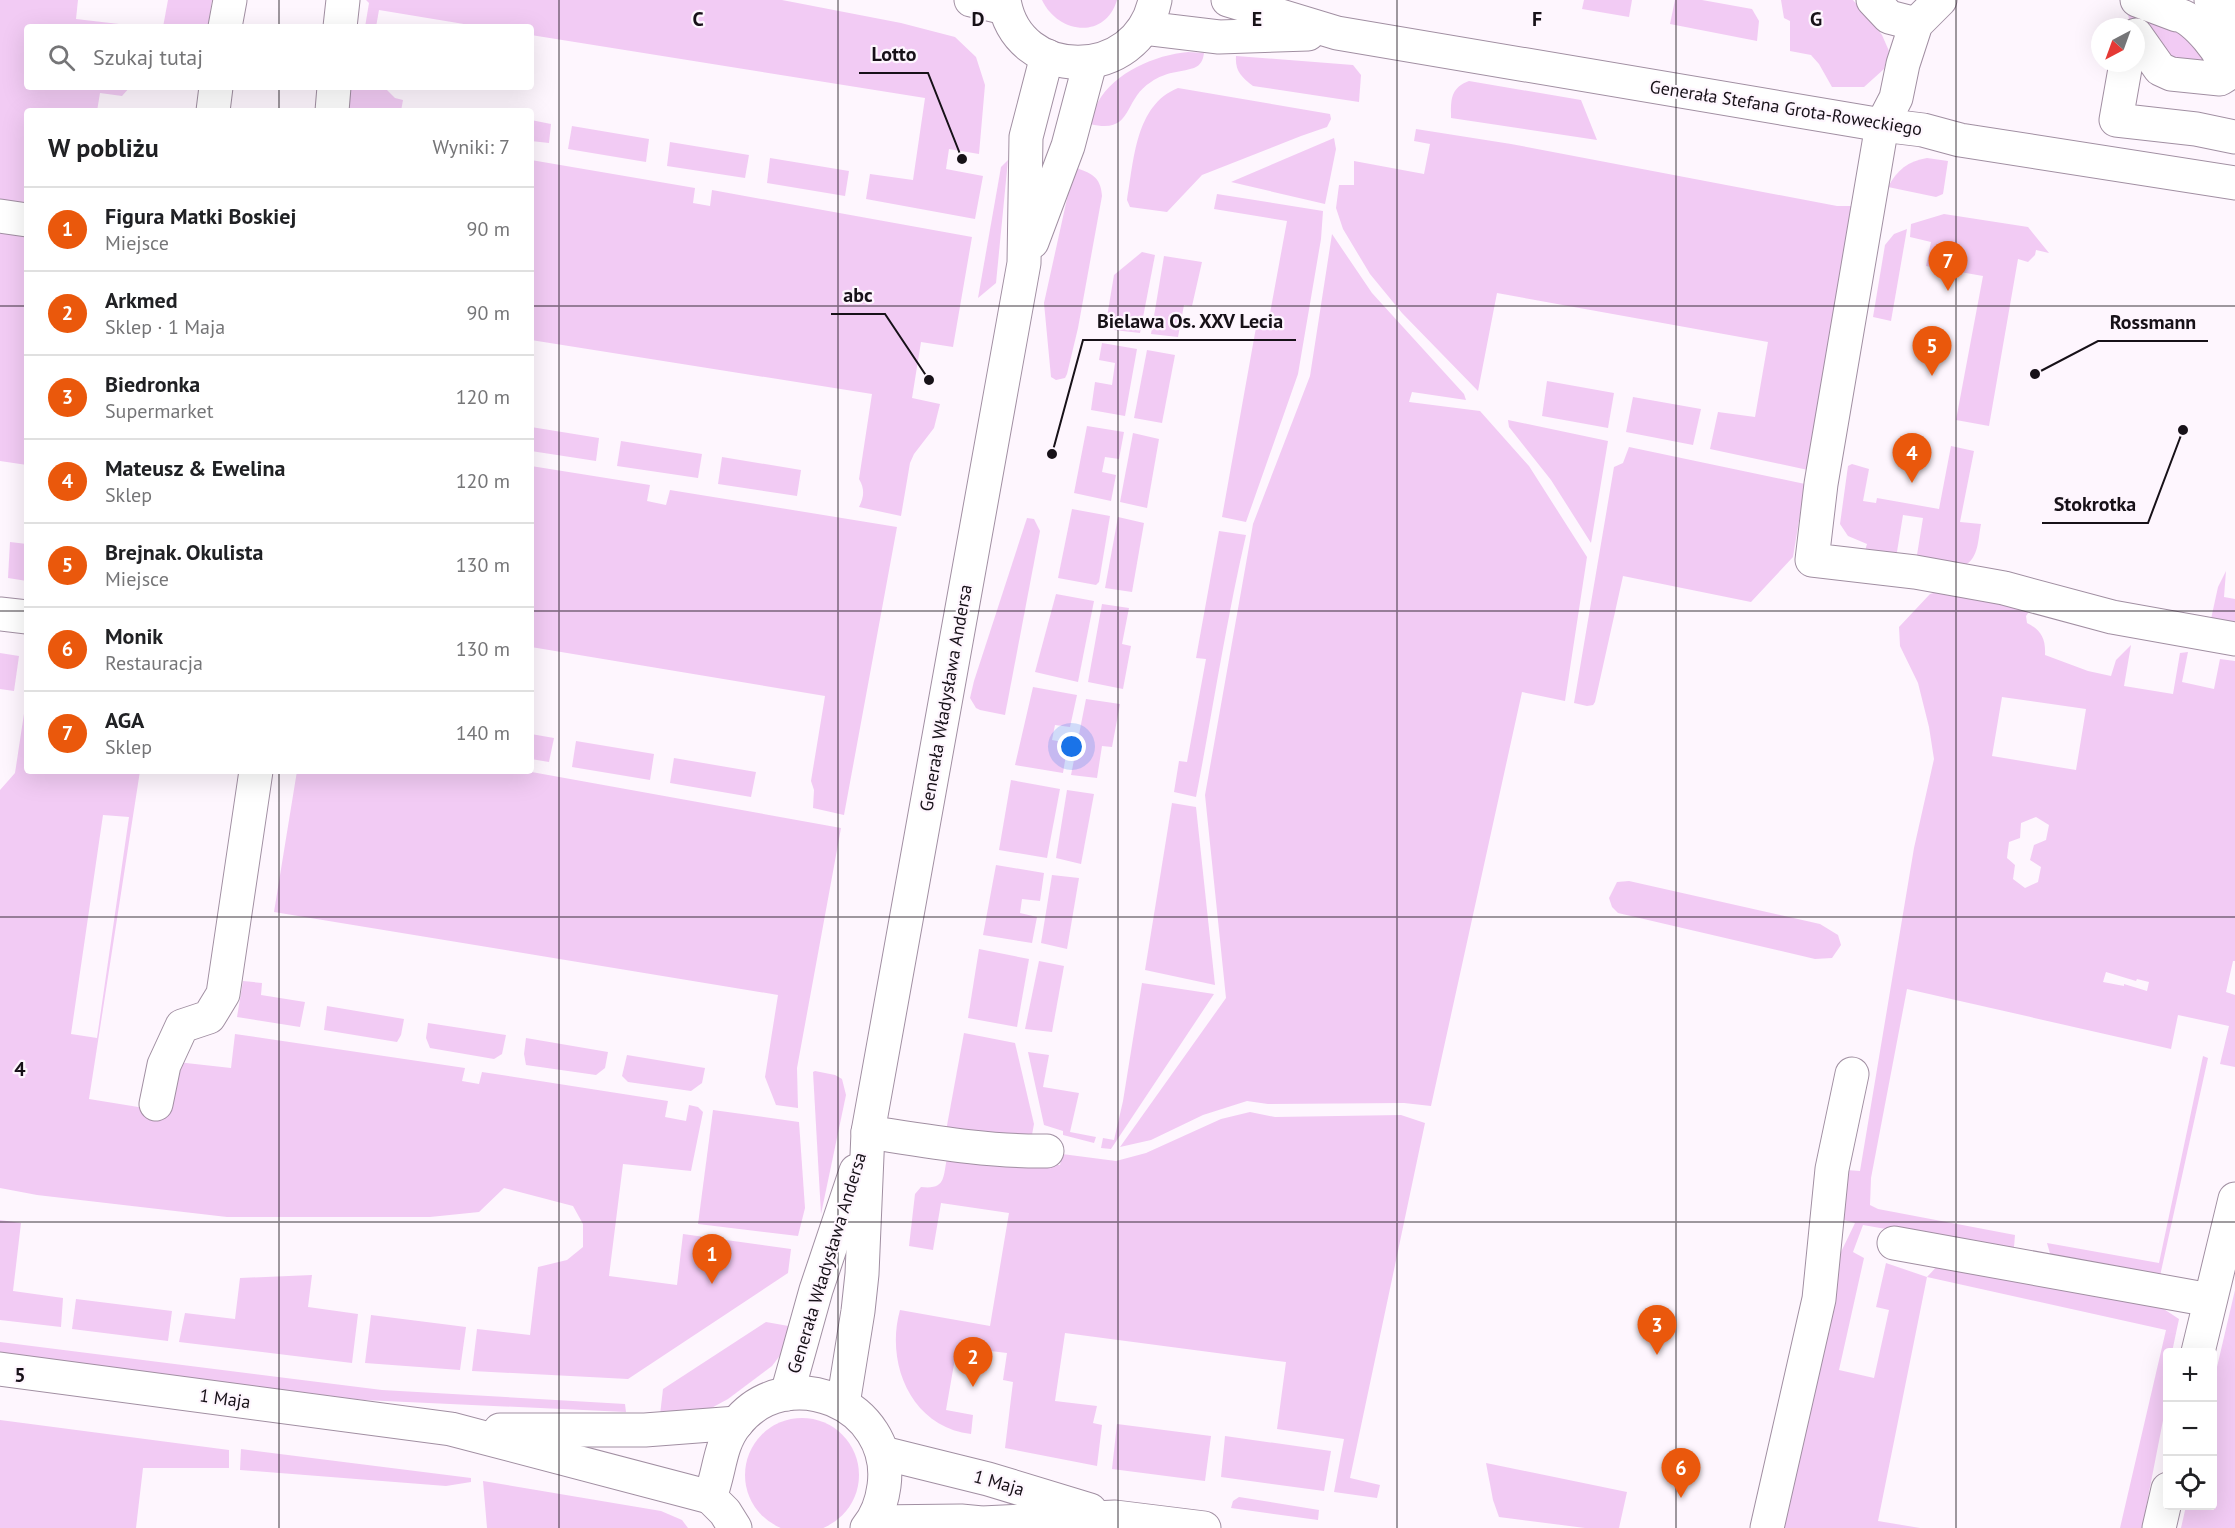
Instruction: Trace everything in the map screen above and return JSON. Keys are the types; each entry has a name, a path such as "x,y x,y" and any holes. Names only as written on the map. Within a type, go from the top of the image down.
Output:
{"street":[{"path":"226,24 230,0"},
{"path":"340,24 343,0"},
{"path":"971,0 1004,4 1014,28 1028,45 1047,56 1068,63 1090,63 1111,57 1129,45 1149,14"},
{"name":"Generała Stefana Grota-Roweckiego","path":"1228,0 1337,33 1923,130 1960,140 2235,183"},
{"path":"1874,0 1889,17 1916,24"},
{"path":"1940,0 1916,24 1903,64 1896,98 1882,125 1821,484 1812,560 1915,572 2004,588 2112,616 2235,639"},
{"path":"2137,0 2177,15 2183,15 2194,22 2228,68 2228,74 2220,80 2171,74 2160,69 2145,48"},
{"path":"2211,0 2218,10 2227,11 2223,35 2235,52"},
{"name":"Generała Stefana Grota-Roweckiego","path":"1149,14 1219,36 1337,33"},
{"name":"Generała Władysława Andersa","path":"843,1404 862,1274 868,1132 1024,263 1026,137 1047,56"},
{"name":"Generała Władysława Andersa","path":"1024,263 1068,146 1090,63"},
{"path":"2124,72 2116,120 2196,129 2235,137"},
{"path":"213,108 216,90"},
{"path":"332,108 334,90"},
{"path":"0,216 24,219"},
{"path":"0,614 24,617"},
{"path":"156,1104 164,1065 182,1026 209,1017 223,994 256,774"},
{"path":"1767,1528 1819,1299 1832,1169 1852,1074"},
{"path":"868,1132 936,1143 1021,1151 1047,1151"},
{"name":"Generała Władysława Andersa","path":"787,1394 816,1290 868,1132"},
{"path":"2199,1348 2235,1199"},
{"path":"1894,1243 2210,1300"},
{"name":"1 Maja","path":"0,1369 451,1429 710,1497"},
{"path":"735,1528 725,1512 710,1497 718,1477 720,1457 726,1439 751,1409 787,1394 806,1393 826,1396 843,1404 867,1425 877,1438 883,1453 886,1477 883,1499 870,1525"},
{"name":"1 Maja","path":"451,1429 645,1430 737,1423"},
{"name":"1 Maja","path":"883,1453 988,1479 1115,1517 1204,1528"},
{"path":"2159,1528 2163,1510"},
{"name":"1 Maja","path":"870,1525 1115,1517"}],"shaded area":[{"path":"0,0 78,0 76,19 119,24 24,24 24,90 127,90 122,96 100,93 98,108 24,108 24,208 0,205"},
{"path":"168,0 212,0 208,24 164,24"},
{"path":"366,0 782,0 901,23 955,37 976,57 985,85 979,154 949,149 946,169 983,176 975,219 866,199 870,174 913,180 925,98 534,35 534,24 464,24 379,10 377,24 366,24 369,3"},
{"path":"1042,0 1117,0 1111,13 1102,22 1092,27 1081,28 1059,20"},
{"path":"1584,0 1632,0 1629,17 1582,9"},
{"path":"1675,0 1702,0 1752,9 1759,21 1757,41 1670,24"},
{"path":"1781,0 1853,0 1882,35 1889,51 1884,69 1864,87 1832,87 1811,55 1790,51 1790,21 1784,18"},
{"path":"2126,4 2220,56 2171,74 2145,37 2145,18 2129,18"},
{"path":"1188,52 1204,53 1202,60 1194,68 1162,76 1151,82 1142,89 1126,114 1114,125 1090,124 1093,113 1105,91 1125,74 1150,61"},
{"path":"1236,56 1353,65 1361,75 1359,102 1253,86 1240,73"},
{"path":"1469,81 1581,100 1597,140 1451,118 1453,95 1458,87"},
{"path":"1178,88 1330,114 1331,119 1327,127 1202,175 1167,212 1130,207 1127,200 1132,168 1145,121 1153,107 1164,96"},
{"path":"346,90 387,90 395,98 403,100 402,108 343,108"},
{"path":"534,121 551,124 549,143 534,141"},
{"path":"572,126 649,139 646,162 568,149"},
{"path":"1416,129 1511,144 1837,206 1853,206 1808,470 1710,449 1718,412 1755,417 1768,342 1497,293 1478,391 1402,313 1370,274 1343,229 1336,208 1339,185 1354,185 1354,161 1424,174 1430,144 1414,141"},
{"path":"1334,138 1336,149 1325,204 1231,182"},
{"path":"670,142 749,155 745,178 667,166"},
{"path":"770,158 849,171 845,196 767,183"},
{"path":"1927,158 1948,161 1943,194 1936,197 1888,187 1904,167 1914,161"},
{"path":"1008,160 996,283 978,298 1001,167"},
{"path":"534,161 695,188 693,203 710,206 712,190 972,237 953,347 921,342 912,398 940,404 934,428 910,463 901,516 859,507 863,493 859,479 872,394 534,340"},
{"path":"1074,167 1094,176 1102,196 1078,328 1067,374 1065,378 1056,380 1051,377 1044,303"},
{"path":"1217,194 1323,211 1321,239 1298,374 1246,522 1222,517 1257,322 1268,324 1287,221 1214,209"},
{"path":"1944,214 2028,227 2049,253 2036,250 2035,255 2028,262 2018,259 1989,426 1956,420 1983,276 1926,266 1931,242 1910,237 1911,224"},
{"path":"0,225 24,228 24,465 0,461"},
{"path":"1907,229 1891,321 1873,317 1885,245 1894,234"},
{"path":"1332,234 1372,293 1464,394 1466,400 1412,392 1409,402 1480,411 1529,466 1587,557 1565,701 1522,692 1431,1106 1404,1103 1268,1104 1247,1101 1203,1115 1151,1140 1120,1147 1226,998 1205,795 1253,524 1310,376"},
{"path":"1142,252 1155,255 1140,333 1105,329 1114,275"},
{"path":"1164,256 1202,262 1192,306 1184,305 1178,337 1151,334"},
{"path":"1102,343 1137,349 1125,416 1091,410 1095,382 1112,385 1115,363 1099,360"},
{"path":"1147,350 1175,355 1162,423 1134,418"},
{"path":"1547,381 1614,393 1608,428 1542,416"},
{"path":"1633,397 1701,409 1693,445 1626,432"},
{"path":"1508,420 1608,441 1591,543 1551,480 1509,427"},
{"path":"1087,426 1124,432 1119,459 1105,457 1102,472 1116,475 1111,501 1074,493"},
{"path":"534,427 599,438 596,461 534,451"},
{"path":"1133,433 1159,439 1147,508 1120,502"},
{"path":"621,441 702,454 698,478 617,466"},
{"path":"1951,446 1974,451 1960,522 1981,524 1977,548 1969,563 1964,566 1916,561 1923,518 1903,515 1896,558 1864,554 1867,544 1848,536 1840,524 1848,466 1852,464 1869,469 1863,501 1876,503 1877,498 1939,509"},
{"path":"1629,447 1805,484 1793,557 1751,602 1623,576 1595,702 1587,706 1574,703 1614,467 1623,463"},
{"path":"722,457 801,470 797,496 718,484"},
{"path":"534,466 650,485 647,501 666,505 670,490 897,527 844,815 813,808 814,790 811,781 825,696 534,648"},
{"path":"1072,509 1110,516 1099,582 1096,585 1058,578"},
{"path":"1118,517 1144,523 1132,592 1105,588"},
{"path":"1027,518 1034,519 1040,531 1005,715 980,710 970,698"},
{"path":"1219,531 1246,535 1196,797 1174,792 1179,761 1187,762 1206,659 1196,658"},
{"path":"10,542 24,544 24,581 8,578"},
{"path":"2226,571 2224,597 2235,599 2235,627 2211,619 2218,587"},
{"path":"1943,590 2031,609 2026,616 2027,623 2042,636 2045,655 2088,671 2111,676 2116,660 2131,645 2124,686 2173,694 2180,653 2188,652 2182,682 2214,689 2220,659 2235,661 2235,961 2233,961 2226,992 2235,995 2235,1067 2220,1064 2229,1026 2178,1015 2171,1049 1907,989 1871,1178 1870,1205 1878,1209 2015,1235 2014,1247 2018,1252 1863,1225 1853,1252 1864,1258 1839,1370 1874,1378 1889,1310 1876,1307 1886,1263 1927,1277 1878,1521 1920,1528 1778,1528 1841,1252 1855,1223 1828,1216 1832,1169 1860,1171 1914,848 1934,759 1918,683 1900,646 1899,627 1930,594","holes":["2002,697 2086,709 2076,770 1992,756","2036,817 2049,825 2046,840 2034,845 2030,860 2041,867 2038,882 2025,888 2013,879 2015,865 2007,858 2009,842 2020,838 2021,823","2106,972 2136,981 2137,979 2149,982 2147,991 2124,984 2124,986 2103,982"]},
{"path":"1056,594 1094,601 1078,682 1035,672"},
{"path":"1102,604 1129,608 1122,644 1131,646 1123,689 1088,682"},
{"path":"0,653 19,656 14,691 0,689"},
{"path":"1033,687 1077,695 1070,727 1055,725 1052,740 1068,743 1063,773 1015,765"},
{"path":"1086,699 1120,704 1112,747 1102,746 1097,778 1071,775"},
{"path":"24,714 24,774 140,774 89,1099 169,1112 177,1062 231,1068 235,1034 465,1068 462,1081 479,1084 482,1072 668,1101 665,1117 686,1121 689,1105 698,1107 703,1112 691,1171 623,1164 609,1276 677,1285 683,1234 791,1249 788,1273 628,1379 472,1371 477,1329 530,1335 538,1267 567,1260 583,1247 583,1224 573,1206 504,1188 479,1212 430,1217 227,1217 37,1195 0,1188 0,790 15,773","holes":["103,815 129,817 97,1038 71,1034"]},
{"path":"534,735 554,738 549,762 534,760"},
{"path":"576,741 654,754 650,780 572,767"},
{"path":"674,758 756,772 751,797 670,783"},
{"path":"534,772 841,828 797,1068 798,1108 776,1105 765,1077 778,995 274,912 297,774"},
{"path":"1011,780 1060,789 1047,858 999,850"},
{"path":"1067,790 1094,794 1081,864 1056,858"},
{"path":"1172,803 1196,807 1215,985 1145,970"},
{"path":"996,865 1044,873 1040,901 1022,899 1020,913 1037,917 1032,943 983,935"},
{"path":"1052,875 1079,878 1067,949 1041,943"},
{"path":"1629,881 1820,924 1838,935 1841,945 1832,958 1815,959 1618,913 1612,907 1609,898 1617,882"},
{"path":"979,949 1029,959 1017,1027 968,1018"},
{"path":"1039,961 1064,966 1052,1032 1025,1029"},
{"path":"243,981 262,983 261,995 305,1002 300,1027 237,1017"},
{"path":"1142,983 1214,994 1111,1149 1101,1148 1103,1138 1114,1140 1123,1101"},
{"path":"327,1006 404,1019 401,1035 397,1042 324,1030"},
{"path":"428,1023 506,1035 502,1054 494,1059 430,1048 426,1038"},
{"path":"964,1033 1015,1043 1034,1124 1031,1140 946,1131"},
{"path":"526,1038 608,1052 605,1068 596,1075 526,1065 524,1054"},
{"path":"1028,1052 1049,1055 1043,1087 1079,1093 1070,1132 1096,1137 1094,1143 1063,1135 1063,1131 1044,1125"},
{"path":"627,1055 705,1068 702,1083 691,1091 628,1082 622,1076"},
{"path":"2203,1056 2208,1058 2160,1276 2051,1257 2047,1243 2159,1263"},
{"path":"813,1072 835,1075 842,1079 846,1095 821,1214"},
{"path":"713,1110 799,1122 805,1208 798,1236 698,1224"},
{"path":"1250,1112 1275,1117 1401,1115 1425,1123 1350,1478 1380,1485 1377,1498 1334,1492 1344,1439 1277,1429 1286,1362 1065,1333 1055,1401 1097,1406 1093,1423 1102,1425 1097,1466 1005,1448 1013,1382 1003,1380 1007,1353 957,1347 946,1410 973,1415 971,1434 950,1429 932,1419 918,1406 907,1389 896,1351 896,1330 900,1310 990,1326 1009,1213 941,1203 933,1250 909,1246 915,1194 921,1187 935,1186 942,1181 947,1158 1060,1165 1062,1154 1116,1161 1146,1153 1221,1119"},
{"path":"0,1220 21,1223 13,1291 63,1298 61,1327 0,1320"},
{"path":"1941,1262 2153,1302 2179,1319 2173,1348 2163,1348 2163,1420 2142,1528 2120,1528 2166,1330 1927,1277"},
{"path":"312,1275 308,1307 358,1314 352,1363 179,1342 185,1313 235,1319 240,1278"},
{"path":"2235,1290 2235,1528 2181,1528 2185,1510 2217,1510 2217,1367"},
{"path":"76,1299 172,1311 168,1341 72,1329"},
{"path":"371,1315 466,1327 460,1370 365,1363"},
{"path":"766,1322 794,1327 785,1349 772,1366 728,1399 704,1412 660,1415 663,1389"},
{"path":"0,1342 382,1390 625,1404 626,1412 363,1400 0,1354"},
{"path":"791,1419 813,1419 834,1428 849,1443 858,1464 858,1486 855,1497 842,1515 820,1529 780,1528 770,1522 755,1507 746,1486 746,1464 755,1443 770,1428"},
{"path":"0,1420 229,1450 229,1468 143,1468 136,1528 0,1528"},
{"path":"1117,1424 1211,1436 1205,1481 1112,1469"},
{"path":"1225,1436 1331,1451 1324,1491 1221,1477"},
{"path":"241,1449 471,1478 471,1482 446,1486 240,1470"},
{"path":"1486,1463 1627,1492 1619,1528 1585,1528 1499,1517 1493,1500"},
{"path":"483,1481 661,1511 682,1520 688,1528 487,1528"},
{"path":"1239,1497 1319,1510 1318,1520 1231,1508 1233,1501"}],"place":[{"name":"Lotto","path":"962,159"},
{"name":"AGA","path":"1948,291"},
{"name":"Rossmann","path":"2035,374"},
{"name":"Brejnak. Okulista","path":"1932,376"},
{"name":"abc","path":"929,380"},
{"name":"Stokrotka","path":"2183,430"},
{"name":"Bielawa Os. XXV Lecia","path":"1052,454"},
{"name":"Mateusz & Ewelina","path":"1912,483"},
{"name":"Figura Matki Boskiej","path":"712,1284"},
{"name":"Biedronka","path":"1657,1355"},
{"name":"Arkmed","path":"973,1387"},
{"name":"Monik","path":"1681,1498"}]}
